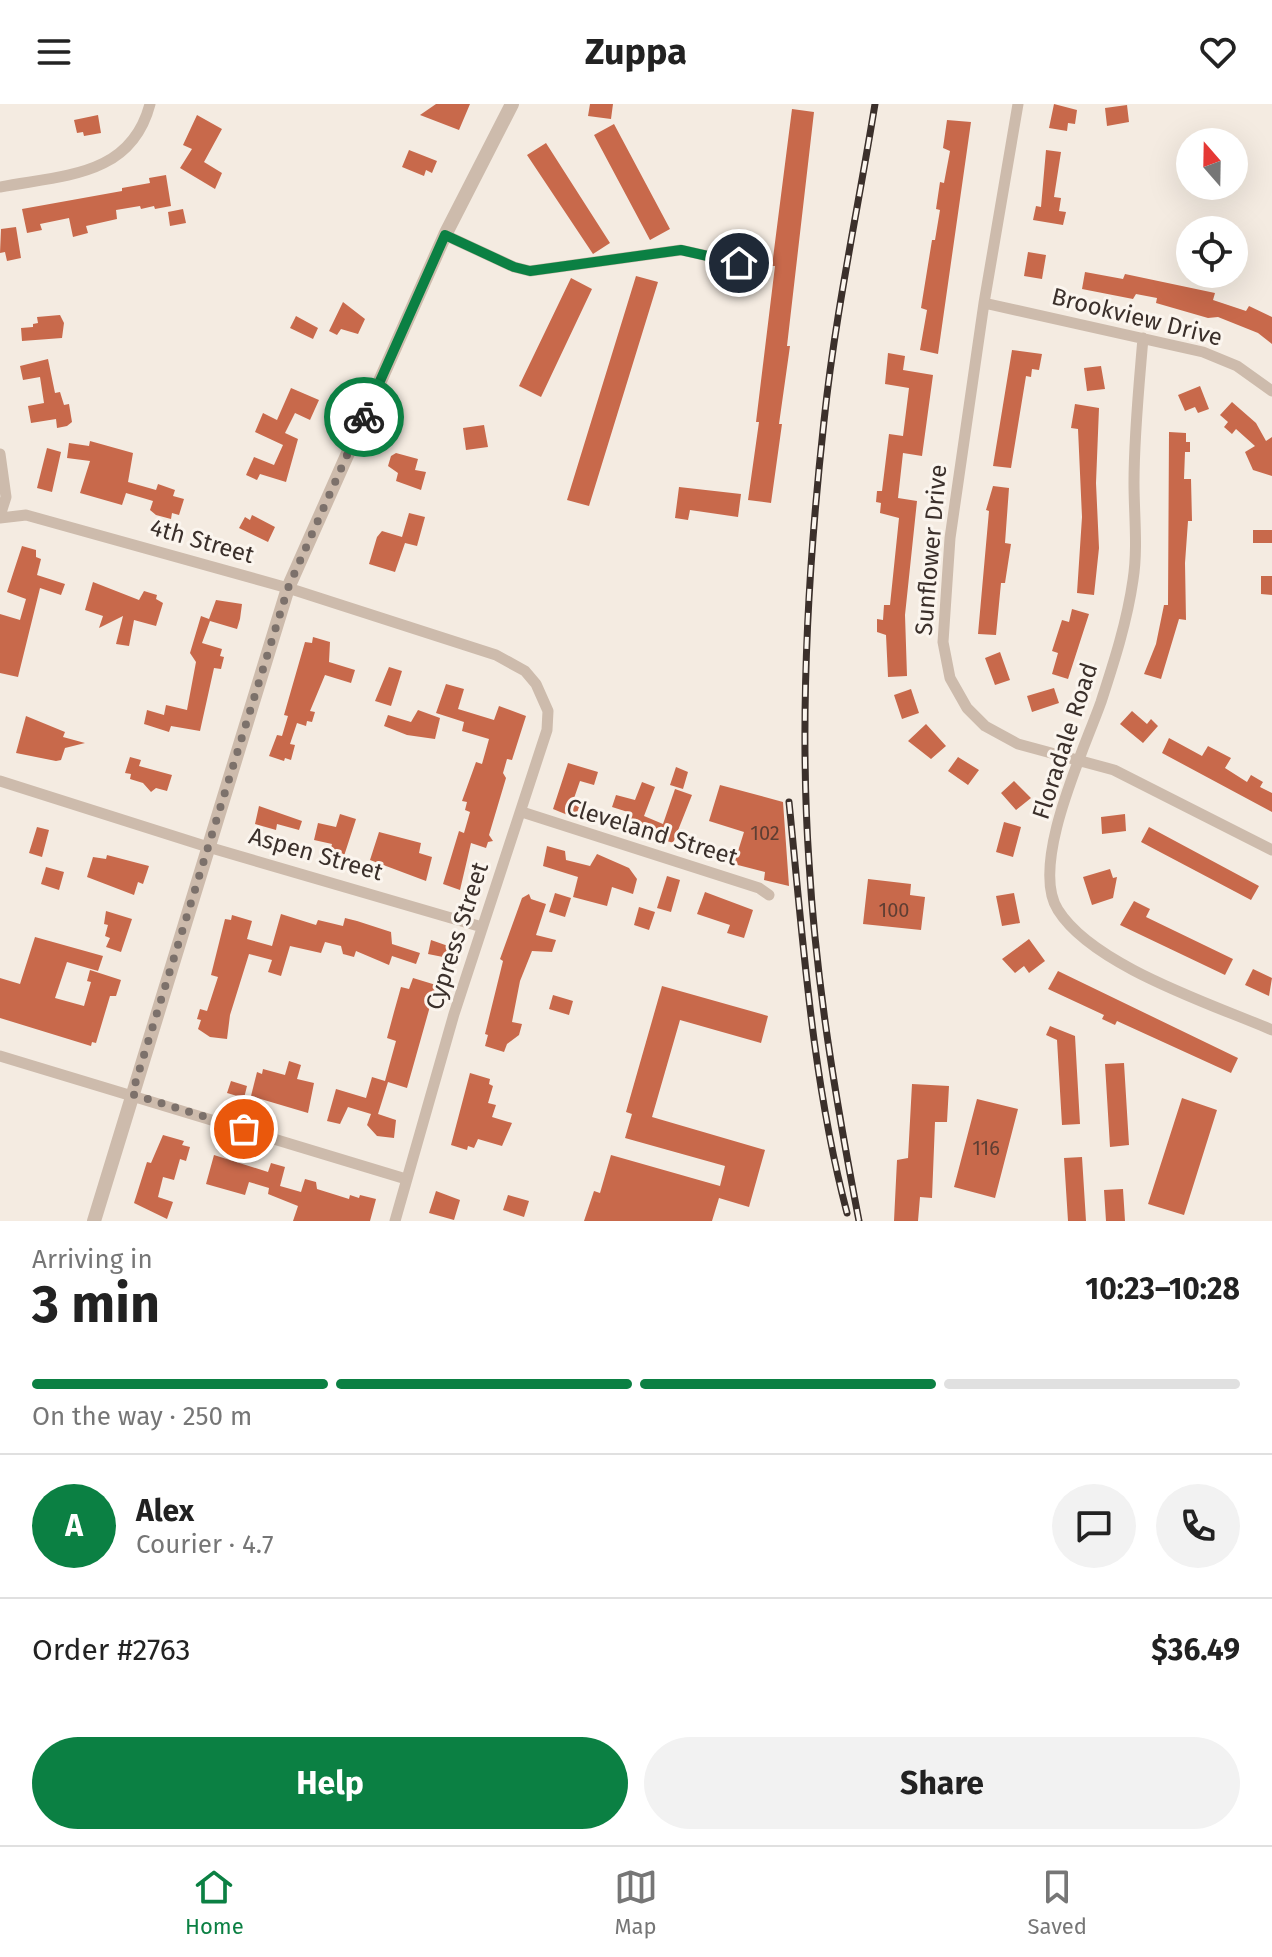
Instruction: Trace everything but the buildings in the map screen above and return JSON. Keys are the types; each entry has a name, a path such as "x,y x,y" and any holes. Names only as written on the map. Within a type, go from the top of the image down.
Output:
{"street":[{"path":"0,187 77,172 112,159 132,145 144,128 150,104"},
{"path":"94,1221 288,588 445,235 512,104"},
{"name":"Sunflower Drive","path":"1018,104 984,303 945,594 943,642 950,678 967,708 985,726 1018,744 1114,770 1272,850"},
{"path":"445,235 514,267 530,271 681,250 739,263"},
{"name":"Brookview Drive","path":"984,303 1203,352 1237,366 1272,391"},
{"name":"Floradale Road","path":"1143,338 1136,433 1133,577 1120,644 1069,789 1052,855 1049,881 1058,910 1097,949 1139,972 1272,1030"},
{"path":"0,454 6,497 0,517"},
{"name":"4th Street","path":"0,517 26,515 288,588 477,647 525,671"},
{"name":"Cypress Street","path":"395,1221 482,927 547,730 548,711 536,684 525,671"},
{"name":"Aspen Street","path":"0,781 208,847 482,927"},
{"name":"Cleveland Street","path":"522,812 759,888 769,895"},
{"path":"0,1056 406,1179"}],"railway":[{"path":"859,1221 835,1087 812,907 806,807 805,697 818,476 829,381 875,104"},
{"path":"789,802 817,1061 847,1213"}],"way so far":[{"path":"244,1129 132,1094 288,588 364,417"}],"route":[{"path":"364,417 445,235 514,267 530,271 681,250 739,263"}]}
